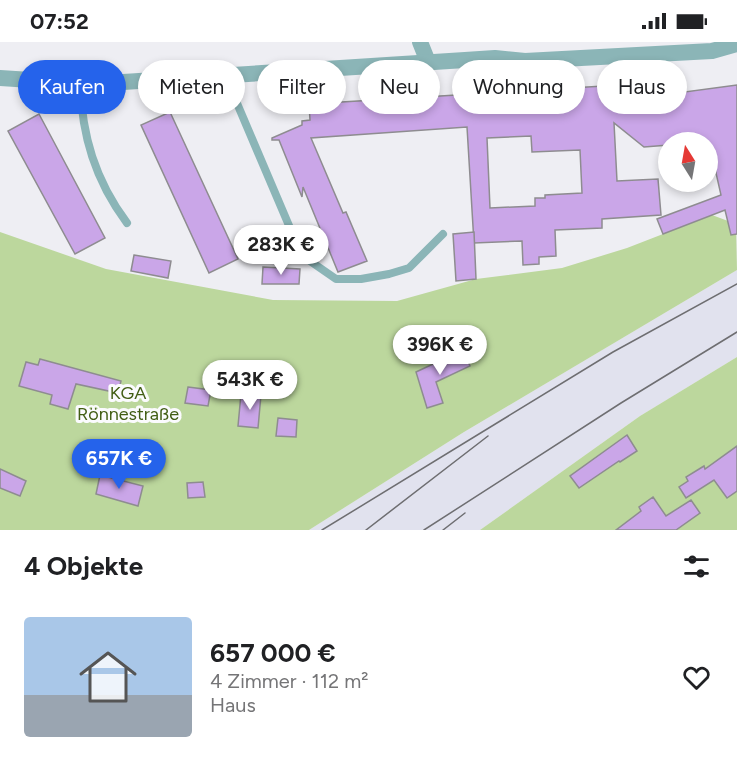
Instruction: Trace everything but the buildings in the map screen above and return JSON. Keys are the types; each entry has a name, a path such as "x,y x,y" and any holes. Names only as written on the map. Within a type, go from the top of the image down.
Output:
{"street":[{"path":"420,42 427,60"},
{"path":"440,61 495,58 525,61 712,51 737,44"},
{"path":"245,74 358,66"},
{"path":"0,78 18,79"}],"lane":[{"path":"82,114 88,145 101,180 111,202 127,223"},
{"path":"241,114 293,235 310,261 336,279 361,279 409,268 443,234"}],"shaded area":[{"path":"737,270 737,357 640,416 480,530 309,530 464,432"}],"green space":[{"name":"KGA Rönnestraße","path":"712,215 736,224 737,270 464,432 309,530 0,530 0,232 106,269 273,300 397,301 476,279 562,268 627,248"},
{"path":"737,357 737,530 480,530 640,416"}],"tram line":[{"path":"322,530 613,352 737,284"},
{"path":"424,530 621,403 737,332"},
{"path":"366,530 488,436"},
{"path":"443,530 465,513"}]}
